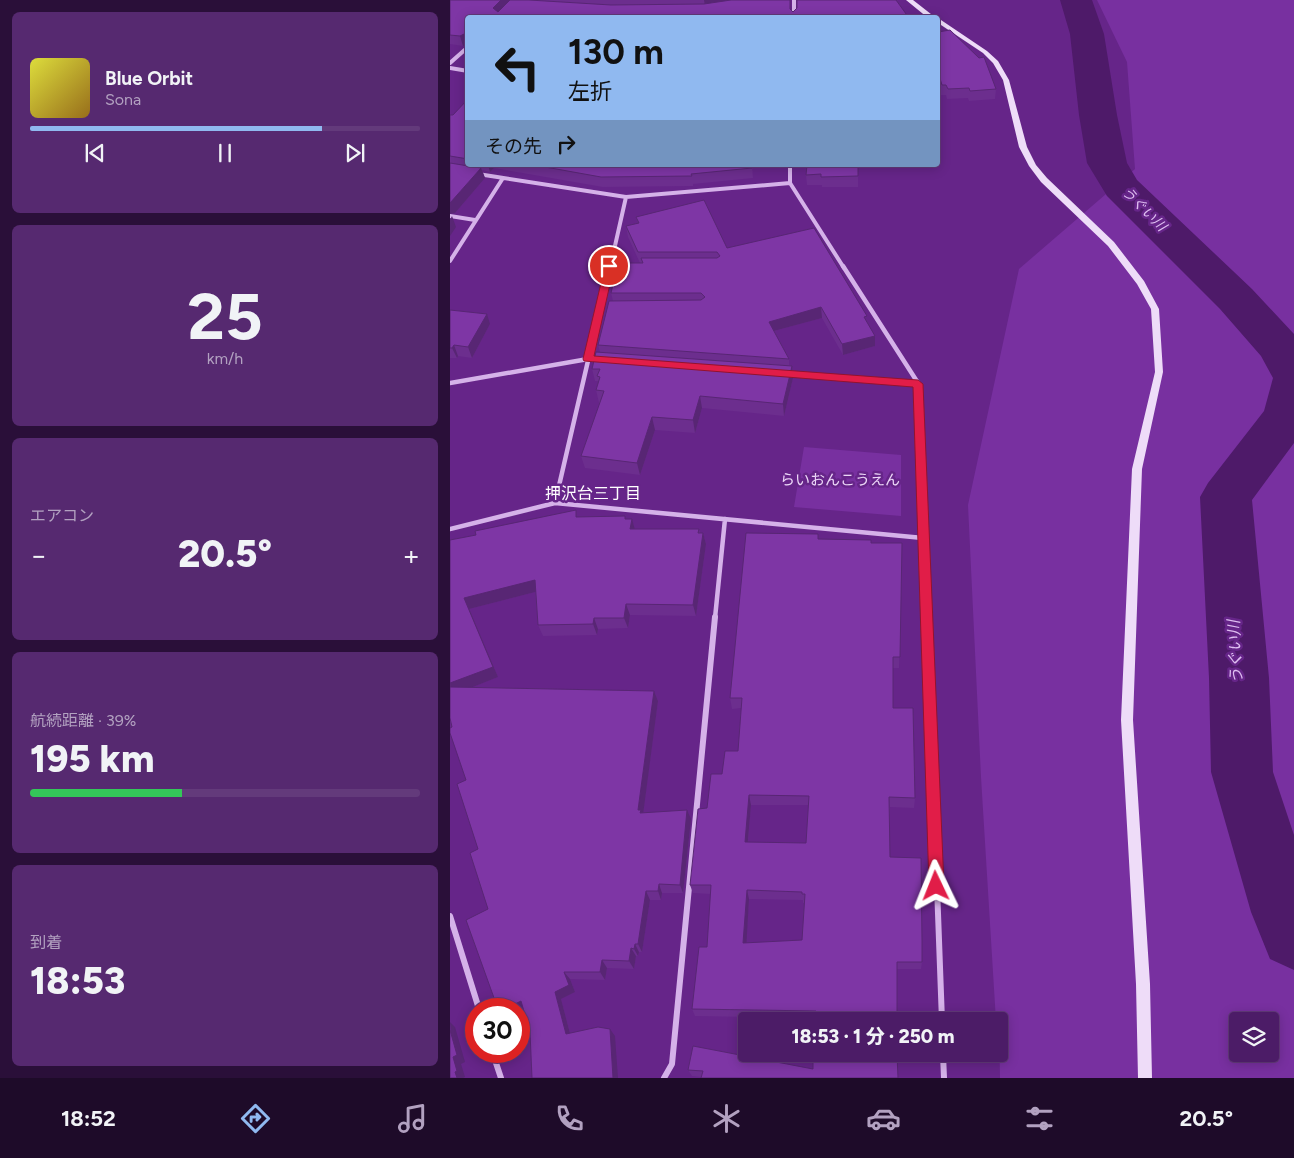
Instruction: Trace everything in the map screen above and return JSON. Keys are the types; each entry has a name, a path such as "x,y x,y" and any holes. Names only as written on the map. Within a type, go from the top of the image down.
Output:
{"street":[{"path":"794,0 794,15"},
{"path":"909,0 929,15"},
{"path":"940,21 985,52 996,62 1006,80 1023,147 1033,166 1044,180 1111,244 1142,282 1155,309 1159,372 1137,468 1127,720 1143,984 1145,1078"},
{"path":"450,63 465,50"},
{"path":"450,68 465,70"},
{"path":"790,167 790,183 918,384 942,1012"},
{"path":"476,173 626,197 790,183"},
{"path":"450,261 503,178"},
{"path":"555,503 626,197"},
{"path":"450,216 475,220"},
{"path":"450,383 588,359 607,360"},
{"path":"782,373 918,384"},
{"path":"450,529 555,503 923,538"},
{"path":"664,1078 672,1064 725,519"},
{"path":"450,916 476,998"},
{"path":"943,1062 944,1078"},
{"path":"496,1063 501,1078"}],"green space":[{"path":"1097,0 1294,0 1294,1078 1000,1078 1000,1062 1008,1062 1008,1012 995,1012 981,777 968,505 1019,269 1135,169 1127,62"},
{"name":"らいおんこうえん","path":"804,447 901,455 901,516 794,507"}],"building":[{"path":"450,0 501,0 493,8 498,12 510,0 611,5 704,4 731,0 790,0 790,9 793,12 797,8 797,0 896,0 907,15 465,15 465,34 460,36 450,35"},
{"path":"950,30 979,58 984,57 996,89 970,91 969,88 948,89 946,85 942,85 940,78 940,32"},
{"path":"465,102 465,158 450,156 450,115 453,115"},
{"path":"450,163 465,165 465,167 481,168 450,203"},
{"path":"545,167 752,167 691,174 692,176 601,177"},
{"path":"807,167 858,167 858,176 821,177 821,174 806,175"},
{"path":"704,200 727,248 814,228 867,316 864,317 875,336 842,344 821,307 769,322 789,359 598,345 609,301 701,300 705,297 701,293 611,293 618,263 643,263 641,258 717,258 720,256 717,252 638,252 626,226 639,223 636,217"},
{"path":"450,310 487,314 468,347 454,345 450,348"},
{"path":"596,352 792,366 783,404 700,396 693,420 652,417 637,463 581,456 604,391 596,390 600,377 597,376 600,369 592,369"},
{"path":"576,510 576,517 625,516 625,519 632,519 630,529 699,529 698,533 703,533 693,605 626,604 624,618 594,618 593,624 538,625 535,580 464,598 493,667 450,683 450,540 476,535 475,531"},
{"path":"746,533 818,534 818,539 871,540 871,543 902,543 900,657 893,657 893,708 913,708 915,798 889,797 890,857 921,858 922,962 897,962 897,1012 692,1009 699,947 707,947 711,885 690,885 698,809 707,808 711,774 722,774 725,751 738,751 742,698 730,698","holes":["749,795 809,796 806,843 745,842","747,890 802,892 802,894 805,894 802,940 743,943"]},
{"path":"450,687 654,691 638,810 641,810 640,813 687,810 680,885 659,884 658,891 646,891 638,944 635,944 634,949 631,948 629,961 602,960 600,972 564,972 569,985 555,992 566,1034 598,1027 610,1029 613,1078 532,1078 530,998 494,998 466,920 488,909 470,853 478,849 457,784 466,780 450,733 450,728 452,727 450,718"},
{"path":"450,1030 457,1055 453,1057 457,1078 450,1078"},
{"path":"693,1046 738,1055 738,1062 776,1062 813,1069 813,1062 897,1062 898,1078 701,1078 703,1071 688,1070"}],"waterway":[{"name":"うぐい川","path":"1076,0 1087,34 1098,115 1107,163 1121,187 1236,299 1280,348 1294,374"},
{"name":"うぐい川","path":"1294,383 1288,415 1226,497 1239,678 1242,772 1285,912 1294,935"}],"district":[{"name":"押沢台三丁目","path":"593,493"}],"route":[{"path":"609,266 588,359 918,384 936,886"}]}
